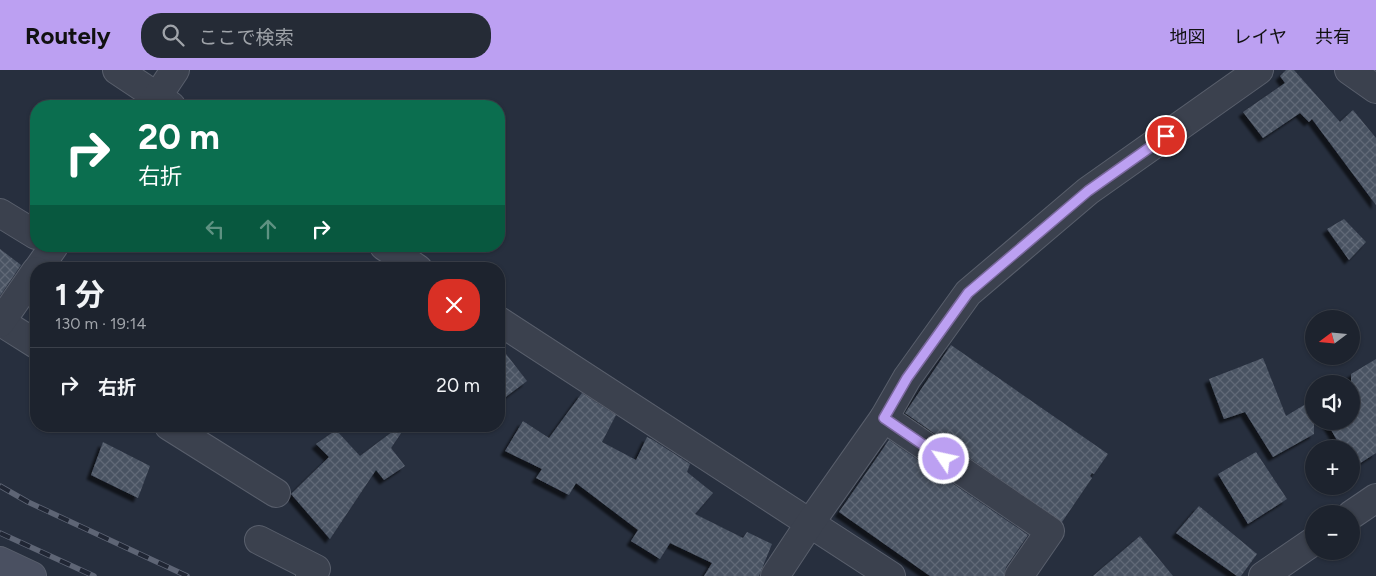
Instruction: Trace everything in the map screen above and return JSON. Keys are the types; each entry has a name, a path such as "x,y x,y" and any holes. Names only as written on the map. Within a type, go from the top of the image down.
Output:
{"street":[{"path":"117,70 156,100"},
{"path":"161,100 175,70"},
{"path":"775,576 884,418 907,378 968,293 1088,191 1259,70"},
{"path":"1349,70 1376,89"},
{"path":"0,214 30,232"},
{"path":"393,252 408,262"},
{"path":"30,280 0,323 30,340"},
{"path":"505,325 891,576"},
{"path":"884,418 1050,531 1019,576"},
{"path":"179,432 276,493"},
{"path":"1360,509 1376,498"},
{"path":"259,540 316,568 310,576"},
{"path":"1263,576 1305,547"},
{"path":"0,560 32,576"}],"building":[{"path":"1286,70 1294,70 1340,122 1353,110 1376,138 1376,205 1312,119 1309,122 1300,113 1263,138 1243,112 1285,83 1280,76"},
{"path":"1344,219 1366,242 1349,260 1327,229"},
{"path":"0,249 21,265 0,296"},
{"path":"951,345 1108,454 1094,474 1092,473 1090,476 1092,478 1062,522 905,413"},
{"path":"505,353 527,381 505,398"},
{"path":"1263,358 1286,416 1305,404 1305,430 1314,430 1314,434 1273,457 1245,412 1224,419 1209,379"},
{"path":"1376,359 1376,453 1360,463 1360,440 1337,440 1331,430 1360,430 1360,375 1351,374"},
{"path":"582,393 616,415 602,442 636,460 647,437 653,440 690,464 687,472 713,493 695,514 743,538 747,532 772,544 759,576 704,576 712,563 670,543 660,559 631,541 638,530 576,483 569,495 536,478 542,469 505,451 523,421 549,438"},
{"path":"333,432 338,432 360,456 392,432 402,432 391,448 405,466 384,480 376,470 330,539 291,494 329,457 316,444"},
{"path":"889,440 1028,535 1006,567 1004,576 930,576 839,512"},
{"path":"103,442 150,466 138,498 91,475"},
{"path":"1256,452 1287,499 1248,524 1218,474"},
{"path":"1199,506 1257,554 1241,576 1237,576 1176,533"},
{"path":"1140,536 1173,576 1093,576"}],"railway":[{"path":"0,486 28,502 187,576"},
{"path":"0,533 94,576"}],"route":[{"path":"944,459 884,418 907,378 968,293 1088,191 1166,136"}]}
